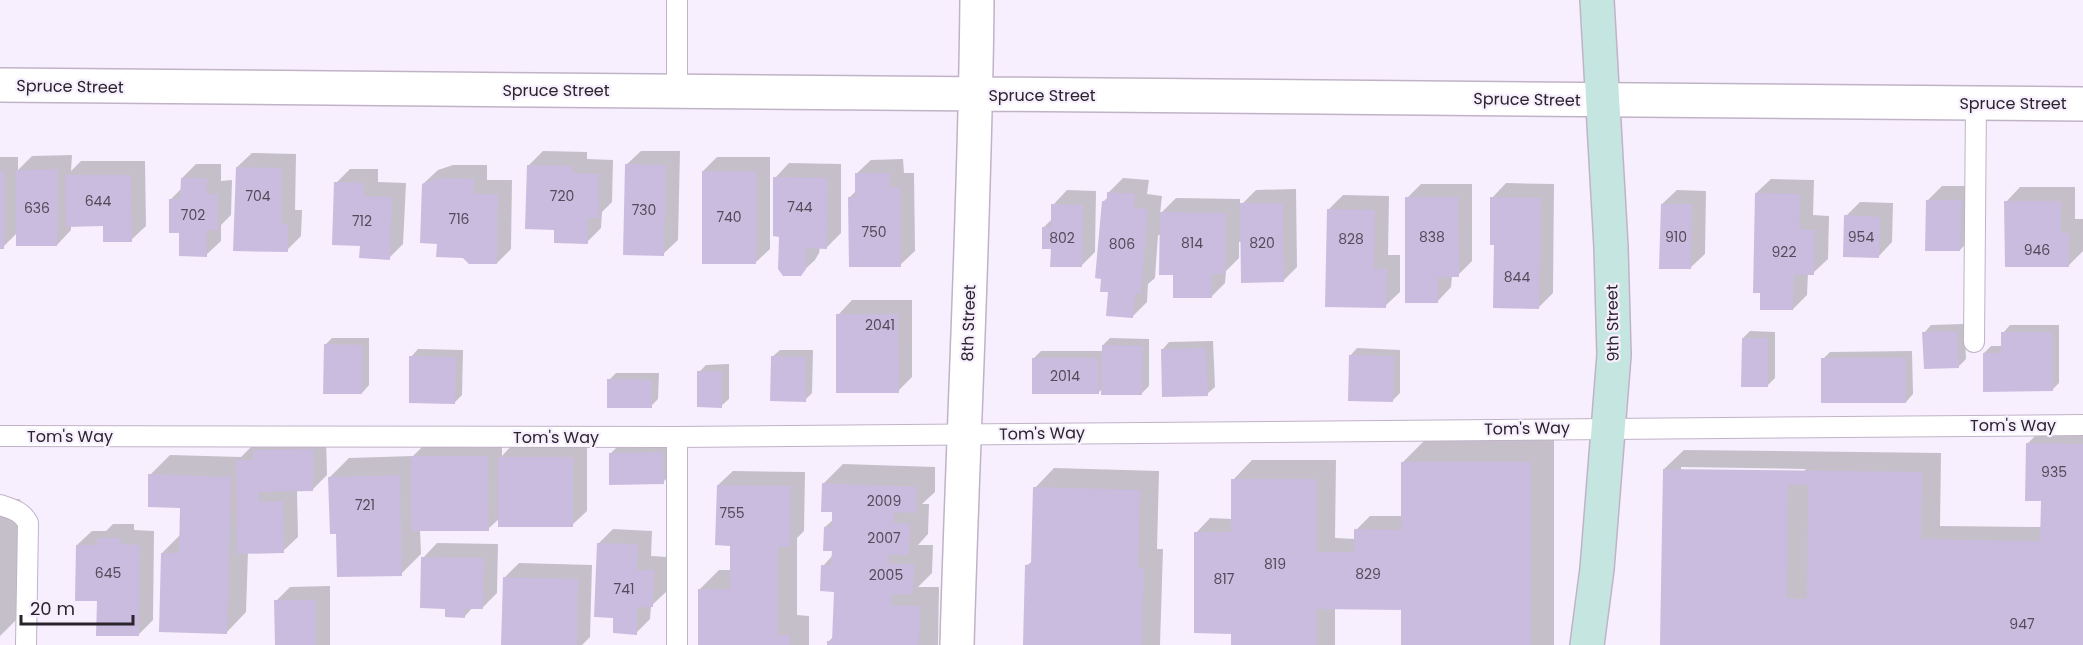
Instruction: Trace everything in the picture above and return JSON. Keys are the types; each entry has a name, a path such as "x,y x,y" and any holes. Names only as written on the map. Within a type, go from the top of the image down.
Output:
{"street":[{"name":"8th Street","path":"957,645 976,94 977,0"},
{"name":"9th Street","path":"1587,645 1597,569 1609,427 1613,334 1611,247 1597,0"},
{"name":"Spruce Street","path":"0,85 2083,104"}],"lane":[{"path":"677,0 677,91"},
{"path":"1974,342 1976,103"},
{"name":"Tom's Way","path":"0,436 677,437 1609,427 2083,425"},
{"path":"677,437 677,645"},
{"path":"0,505 18,510 28,523 26,645"}],"building":[{"path":"625,164 666,165 664,256 623,255"},
{"path":"527,165 573,166 573,173 599,174 599,218 588,218 588,244 554,243 554,230 525,229"},
{"path":"236,167 282,168 281,224 288,224 288,252 233,251"},
{"path":"58,169 57,246 16,246 16,170"},
{"path":"0,171 4,171 4,249 0,249"},
{"path":"702,171 756,171 756,264 702,264"},
{"path":"855,173 890,173 890,187 900,187 901,267 849,267 848,197 855,197"},
{"path":"65,175 131,175 132,242 103,242 103,226 66,227"},
{"path":"773,177 828,178 827,249 806,248 806,269 801,276 783,276 778,269 779,237 773,236"},
{"path":"181,178 207,178 207,194 218,194 218,231 207,230 207,257 179,256 179,233 169,233 169,199 180,199"},
{"path":"438,178 474,179 474,194 498,194 497,264 469,264 463,258 436,257 437,244 420,243 422,184"},
{"path":"334,182 364,183 364,196 392,197 390,260 359,258 360,246 332,245"},
{"path":"1107,192 1135,194 1134,208 1148,209 1141,294 1135,293 1133,318 1106,316 1108,292 1100,292 1101,279 1095,278 1102,201 1107,201"},
{"path":"1755,193 1800,194 1799,229 1815,230 1814,275 1794,275 1793,310 1760,310 1760,293 1753,293"},
{"path":"1405,197 1458,197 1459,277 1438,277 1438,303 1405,303"},
{"path":"1490,197 1541,198 1539,309 1493,308 1494,245 1490,245"},
{"path":"1926,200 1962,200 1960,251 1925,251"},
{"path":"2004,201 2061,201 2061,233 2069,233 2069,267 2005,267"},
{"path":"1240,203 1283,203 1284,282 1241,283"},
{"path":"1051,204 1083,205 1082,267 1050,267 1051,249 1042,249 1042,227 1051,227"},
{"path":"1661,204 1692,204 1691,269 1659,269"},
{"path":"1327,209 1375,210 1374,269 1387,269 1386,308 1325,307"},
{"path":"1160,212 1226,213 1225,274 1212,274 1212,298 1173,298 1173,275 1159,275"},
{"path":"1844,215 1880,217 1879,258 1843,257"},
{"path":"836,314 898,314 899,393 836,393"},
{"path":"1957,331 1959,368 1924,369 1922,332"},
{"path":"2001,332 2052,332 2053,391 1983,392 1983,353 2001,353"},
{"path":"1742,338 1768,338 1768,387 1741,387"},
{"path":"324,344 363,345 362,394 323,394"},
{"path":"1102,345 1143,346 1142,395 1101,395"},
{"path":"1206,348 1208,396 1162,397 1161,349"},
{"path":"1349,355 1394,356 1393,402 1348,401"},
{"path":"409,356 456,357 455,404 409,403"},
{"path":"771,356 806,357 806,402 770,401"},
{"path":"1032,358 1098,358 1099,394 1032,394"},
{"path":"1821,358 1906,358 1906,403 1821,403"},
{"path":"697,371 722,371 722,408 697,407"},
{"path":"607,379 652,380 652,408 607,408"},
{"path":"2026,443 2083,444 2083,645 1660,645 1663,469 1922,472 1921,539 2040,541 2041,501 2025,501","holes":["1788,485 1808,485 1807,599 1787,598"]},
{"path":"313,449 313,491 258,492 259,502 283,501 284,553 237,554 236,460 253,460 253,450"},
{"path":"663,452 664,484 609,485 609,453"},
{"path":"411,456 488,456 489,531 411,531"},
{"path":"498,457 573,457 573,527 498,527"},
{"path":"1401,462 1531,462 1531,645 1401,645 1401,610 1316,609 1316,645 1231,645 1231,634 1194,633 1194,532 1231,532 1231,479 1316,479 1316,552 1354,552 1354,529 1401,530"},
{"path":"148,474 231,477 227,634 159,632 161,553 179,553 180,508 148,507"},
{"path":"400,475 402,576 337,577 336,534 330,534 328,477"},
{"path":"822,483 916,487 916,513 894,512 894,523 910,524 909,555 888,555 888,564 914,564 913,594 892,594 892,606 920,606 919,645 827,645 827,641 832,641 834,592 820,591 821,565 831,565 832,551 823,551 824,527 832,527 832,512 821,512"},
{"path":"717,485 791,486 790,547 778,547 778,635 790,635 790,645 698,645 698,589 730,589 730,546 715,545"},
{"path":"1033,487 1140,490 1138,568 1144,568 1142,645 1023,645 1025,565 1031,564"},
{"path":"97,538 121,538 120,544 140,545 139,636 96,636 97,601 75,601 76,545 97,545"},
{"path":"597,543 638,544 637,570 654,570 653,607 637,607 637,635 613,633 613,618 594,617"},
{"path":"421,557 484,558 483,609 465,609 465,618 445,617 445,609 420,608"},
{"path":"503,577 578,579 577,645 501,645"},
{"path":"274,600 316,600 316,645 275,645"}]}
